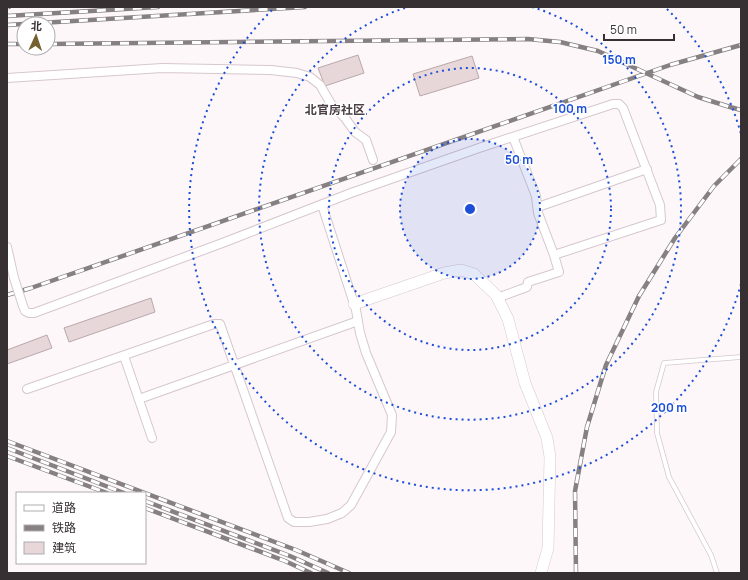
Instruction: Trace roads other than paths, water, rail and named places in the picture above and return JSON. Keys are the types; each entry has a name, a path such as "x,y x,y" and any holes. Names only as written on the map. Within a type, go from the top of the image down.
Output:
{"street":[{"path":"7,78 162,68 263,69 297,72 310,77 320,85 331,104 345,118 355,132 366,140 373,160"},
{"path":"7,247 11,273 25,311 29,313 34,312 479,148 613,104 619,104 624,108 647,169 660,205 661,220 554,255"},
{"path":"497,298 527,287 528,282 559,272 538,213 536,196 513,137"},
{"path":"538,207 647,169"},
{"path":"27,389 214,324 220,324 288,518 294,522 309,522 327,519 342,513 351,505 391,432 392,415 366,353 354,304 322,205"},
{"path":"354,304 444,273 460,270 474,274 496,295 508,320 525,382 547,438 550,457 548,548 541,573"},
{"path":"138,398 358,321"},
{"path":"124,356 152,438"}],"lane":[{"path":"717,573 711,555 669,477 657,433 656,392 664,363 741,357"}],"railway":[{"path":"7,16 158,7"},
{"path":"7,25 305,7"},
{"path":"56,44 528,39 560,42 598,51 698,97 741,110"},
{"path":"7,44 16,44"},
{"path":"7,295 31,288 670,65 741,45"},
{"path":"576,573 575,491 587,427 606,365 639,296 675,238 714,186 741,159"},
{"path":"7,441 142,492"},
{"path":"7,448 121,492"},
{"path":"7,456 104,492"},
{"path":"146,493 296,550 349,573"},
{"path":"146,501 290,556 328,573"},
{"path":"146,508 285,561 311,573"}],"district":[{"name":"北官房社区","path":"335,110"}]}
